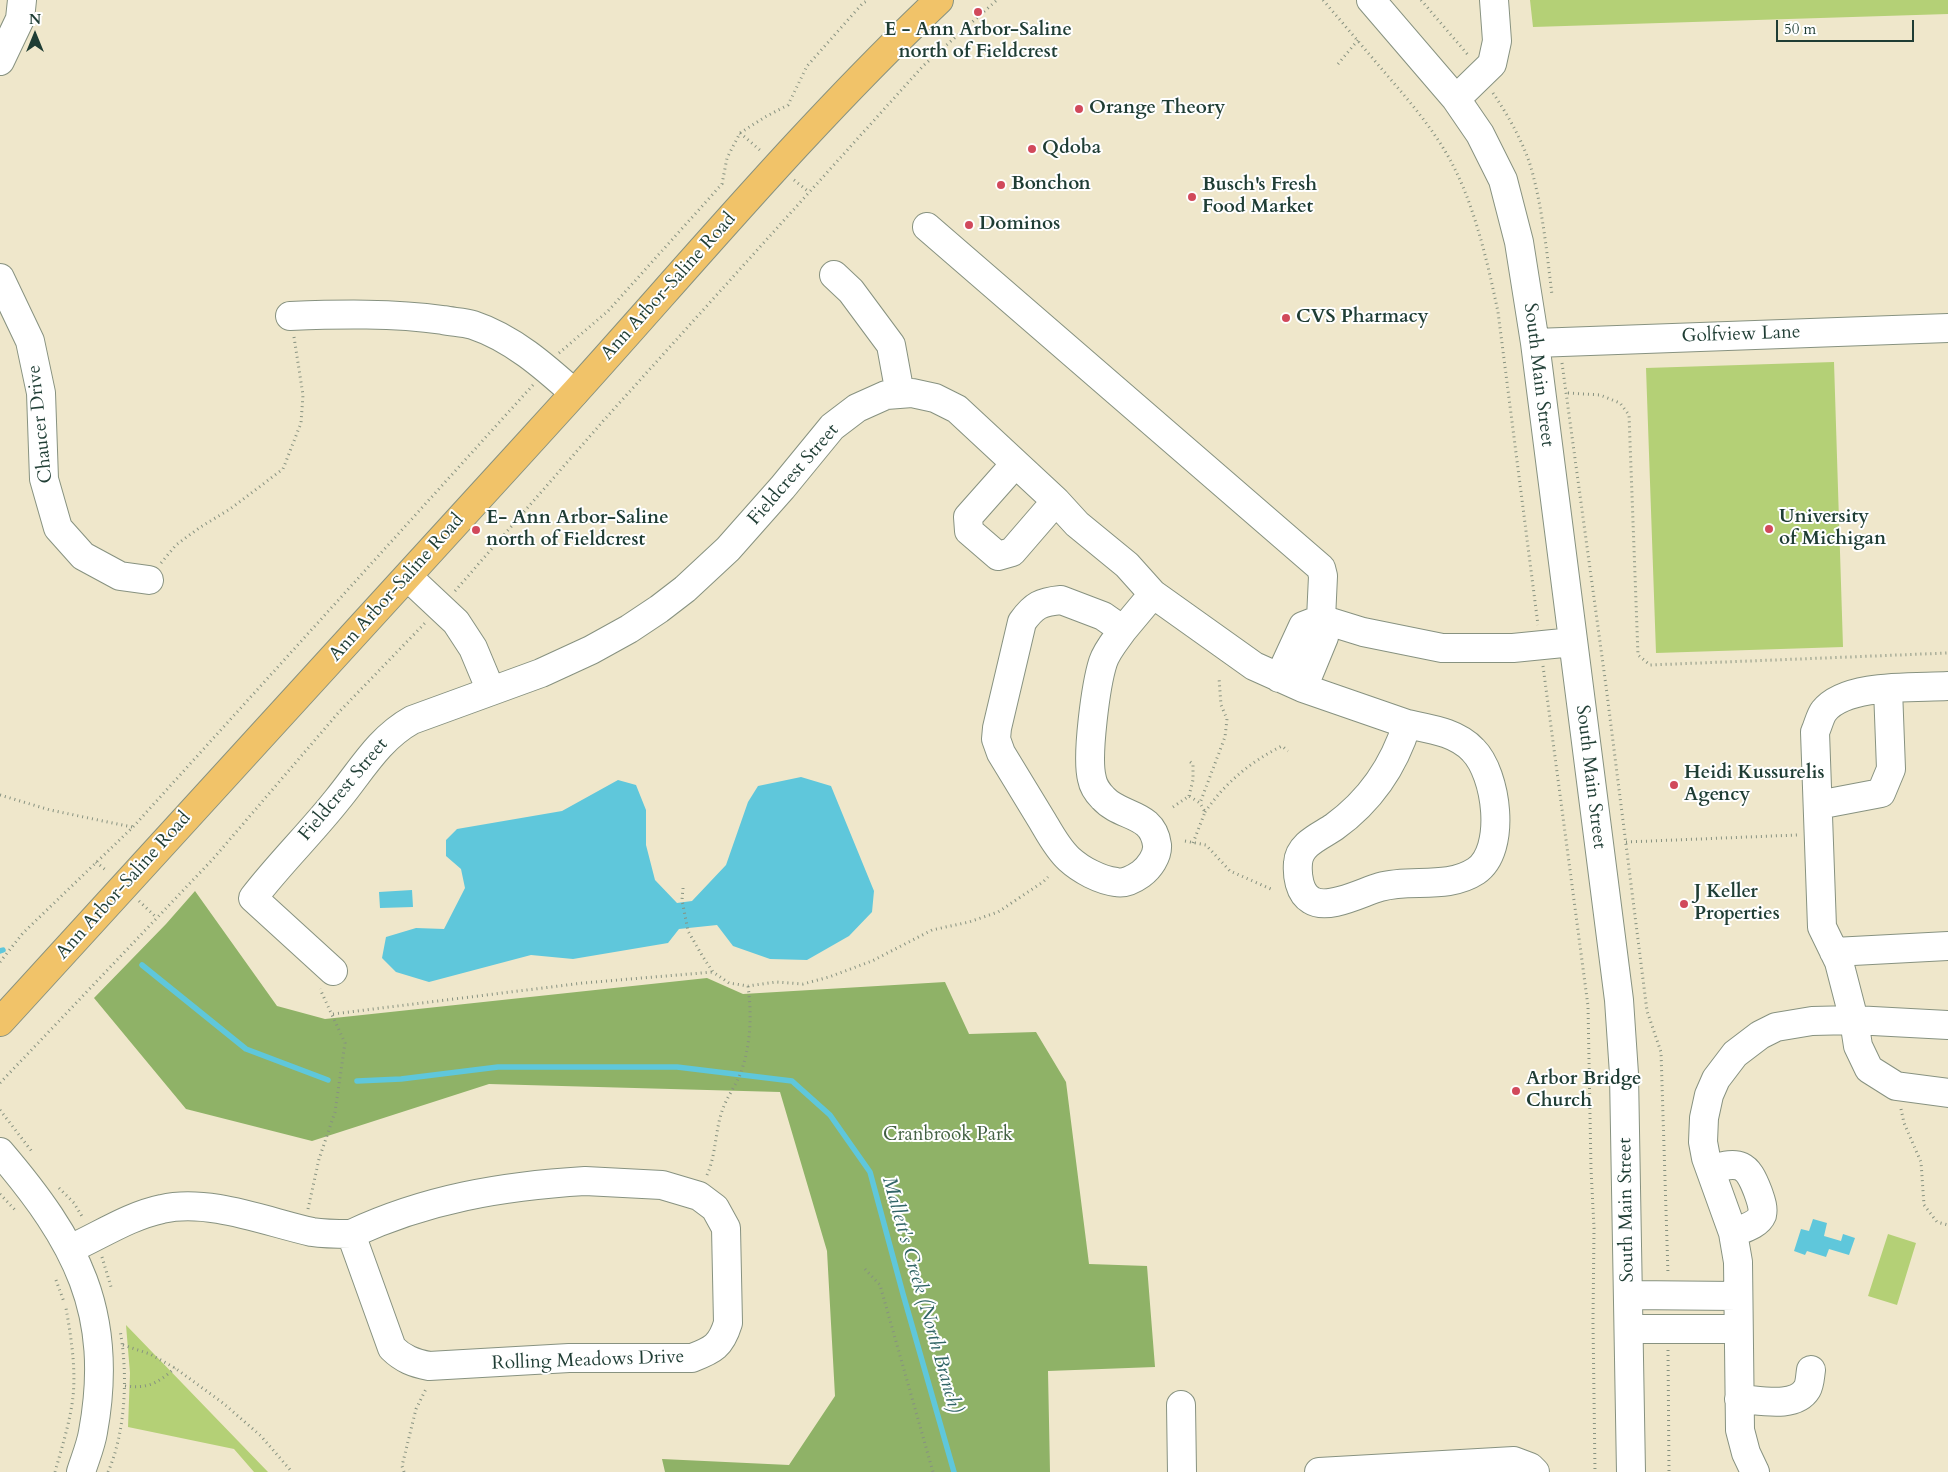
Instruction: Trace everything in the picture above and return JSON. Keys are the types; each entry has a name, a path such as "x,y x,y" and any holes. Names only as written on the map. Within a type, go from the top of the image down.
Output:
{"main road":[{"name":"Ann Arbor-Saline Road","path":"0,1022 408,577 814,125 900,36 939,0"}],"street":[{"path":"0,61 20,19 22,0"},
{"name":"South Main Street","path":"1371,0 1456,99 1480,134 1502,180 1520,242 1535,343 1619,1000 1624,1074 1631,1472"},
{"path":"1456,99 1492,64 1497,41 1494,0"},
{"path":"927,227 1321,568 1323,576 1321,619 1324,637 1291,683 1408,724 1437,730 1457,738 1473,749 1484,763 1494,792 1494,833 1492,846 1484,863 1476,871 1459,880 1381,886 1326,904 1312,900 1306,895 1300,884 1298,859 1304,848 1313,839 1333,827 1357,808 1375,789 1401,744 1408,724"},
{"path":"834,275 851,291 891,344 900,394"},
{"name":"Chaucer Drive","path":"0,278 30,342 41,393 44,479 58,528 83,556 120,576 149,580"},
{"path":"290,316 332,314 421,317 472,325 508,342 523,352 574,393"},
{"name":"Golfview Lane","path":"1535,343 1948,328"},
{"name":"Fieldcrest Street","path":"327,982 253,898 337,800 372,754 397,728 412,720 541,673 591,650 629,629 691,584 728,550 801,466 832,427 857,408 886,395 912,393 935,398 957,409 1056,501 1077,524 1126,565 1153,594 1254,666 1291,683"},
{"path":"1015,464 968,518 969,531 998,556 1012,552 1056,501"},
{"path":"408,577 456,622 473,648 491,691"},
{"path":"1123,630 1104,616 1061,600 1045,602 1030,611 1022,622 996,734 1001,754 1056,843 1068,858 1084,870 1118,883 1130,880 1142,873 1152,862 1157,846 1152,829 1141,818 1110,806 1101,797 1092,780 1089,761 1098,684 1104,661 1123,630 1153,594"},
{"path":"1321,619 1363,632 1442,648 1513,648 1573,642"},
{"path":"1948,686 1867,690 1842,698 1824,711 1815,732 1822,927 1839,962 1854,1020 1858,1046 1869,1069 1896,1086 1948,1093"},
{"path":"1818,805 1880,793 1891,769 1888,689"},
{"path":"1834,952 1948,946"},
{"path":"1755,1472 1746,1453 1740,1430 1737,1329 1738,1262 1733,1233 1703,1142 1704,1118 1709,1096 1716,1079 1735,1054 1760,1035 1776,1027 1812,1020 1854,1020 1948,1025"},
{"path":"0,1152 50,1216 70,1249 85,1282 94,1312 98,1346 99,1390 93,1434 81,1472"},
{"path":"1711,1169 1730,1164 1742,1167 1751,1174 1762,1203 1762,1214 1754,1224 1733,1233"},
{"name":"Rolling Meadows Drive","path":"70,1249 127,1220 163,1208 205,1208 305,1230 331,1234 350,1234 379,1221 442,1201 481,1192 532,1184 585,1181 662,1185 699,1196 715,1208 726,1228 728,1323 723,1338 709,1351 692,1358 569,1358 429,1366 412,1362 399,1355 392,1348 350,1234"},
{"path":"1628,1295 1737,1296"},
{"path":"1629,1329 1737,1329"},
{"path":"1739,1399 1787,1401 1801,1397 1808,1388 1811,1370"},
{"path":"1181,1404 1182,1472"},
{"path":"1319,1472 1514,1462 1530,1467 1534,1472"}],"path":[{"path":"556,358 562,350 608,311 722,184 728,158 740,134 788,106 807,66 863,3 869,0"},
{"path":"453,593 604,420 923,66 997,0"},
{"path":"1323,0 1419,114 1445,151 1477,226 1489,267 1498,312 1537,618"},
{"path":"1338,64 1358,40"},
{"path":"740,134 758,148"},
{"path":"797,183 809,192"},
{"path":"149,580 176,545 198,528 230,509 283,469 301,423 303,395 290,316"},
{"path":"0,962 23,932 133,827 532,385"},
{"path":"1568,393 1600,395 1620,403 1628,416 1638,655 1650,664 1948,653"},
{"path":"0,1083 213,859 339,712 424,624"},
{"path":"1542,664 1588,1006 1590,1169 1594,1228 1595,1472"},
{"path":"1200,803 1225,737 1226,719 1221,705 1219,678"},
{"path":"1193,843 1206,812 1219,792 1243,771 1282,746 1288,751"},
{"path":"1173,807 1189,796 1193,780 1193,764 1189,761"},
{"path":"0,795 50,810 133,827"},
{"path":"1189,796 1200,803 1206,812"},
{"path":"1626,842 1798,835"},
{"path":"1185,842 1206,845 1230,871 1271,889"},
{"path":"96,862 107,871"},
{"path":"683,888 682,900 688,931 713,972 729,983 748,986 776,982 802,984 872,962 932,930 969,922 998,912 1043,882 1048,876"},
{"path":"144,905 157,918"},
{"path":"333,1014 583,983 713,972"},
{"path":"305,1230 319,1159 335,1112 345,1043 333,1014 327,982"},
{"path":"706,1178 712,1164 722,1112 740,1074 749,1038 751,1008 748,986"},
{"path":"1896,1086 1904,1124 1921,1162 1924,1205 1937,1222 1948,1226"},
{"path":"0,1194 18,1214"},
{"path":"865,1269 880,1286 933,1472"},
{"path":"54,1274 66,1307 74,1371 73,1397 66,1436 55,1472"},
{"path":"123,1346 150,1354 175,1368 223,1403 261,1436 292,1472"},
{"path":"399,1472 416,1409 427,1388 429,1366"},
{"path":"124,1386 140,1388 160,1381 175,1368"},
{"path":"402,1466 404,1472"}],"green space":[{"path":"1530,0 1948,0 1948,14 1533,27"},
{"path":"1834,362 1843,647 1656,653 1646,368"},
{"name":"Cranbrook Park","path":"195,891 277,1006 325,1019 707,978 743,994 945,982 969,1034 1036,1032 1066,1082 1089,1264 1147,1266 1155,1367 1048,1371 1050,1472 665,1472 662,1459 789,1465 835,1396 827,1251 780,1092 489,1084 312,1141 186,1109 94,998 166,924"},
{"path":"1888,1234 1916,1243 1897,1305 1868,1296"},
{"path":"126,1325 268,1472 254,1472 234,1449 128,1427 130,1373"}],"water":[{"path":"801,777 831,786 874,891 872,912 849,936 807,960 770,959 733,946 717,925 679,929 668,943 573,959 531,955 429,982 396,972 382,958 386,937 416,928 444,929 465,888 461,869 446,856 446,840 457,829 562,811 618,780 636,785 646,810 646,845 655,880 677,903 692,901 726,865 748,802 758,786"},
{"path":"412,890 413,907 380,908 379,892"},
{"path":"1813,1219 1827,1223 1824,1236 1841,1241 1843,1234 1855,1238 1849,1255 1829,1249 1826,1257 1807,1251 1805,1255 1794,1251 1801,1229 1809,1231"}],"waterway":[{"name":"Mallett's Creek (North Branch)","path":"142,965 246,1049 328,1080"},
{"name":"Mallett's Creek (North Branch)","path":"357,1081 401,1079 498,1067 677,1067 792,1081 830,1115 870,1172 954,1472"}],"place":[{"name":"E - Ann Arbor-Saline north of Fieldcrest","path":"978,12"},
{"name":"Orange Theory","path":"1079,109"},
{"name":"Qdoba","path":"1032,149"},
{"name":"Bonchon","path":"1001,185"},
{"name":"Busch's Fresh Food Market","path":"1192,197"},
{"name":"Dominos","path":"969,225"},
{"name":"CVS Pharmacy","path":"1286,318"},
{"name":"University of Michigan","path":"1769,529"},
{"name":"E- Ann Arbor-Saline north of Fieldcrest","path":"476,530"},
{"name":"Heidi Kussurelis Agency","path":"1674,785"},
{"name":"J Keller Properties","path":"1684,904"},
{"name":"Arbor Bridge Church","path":"1516,1091"}]}
